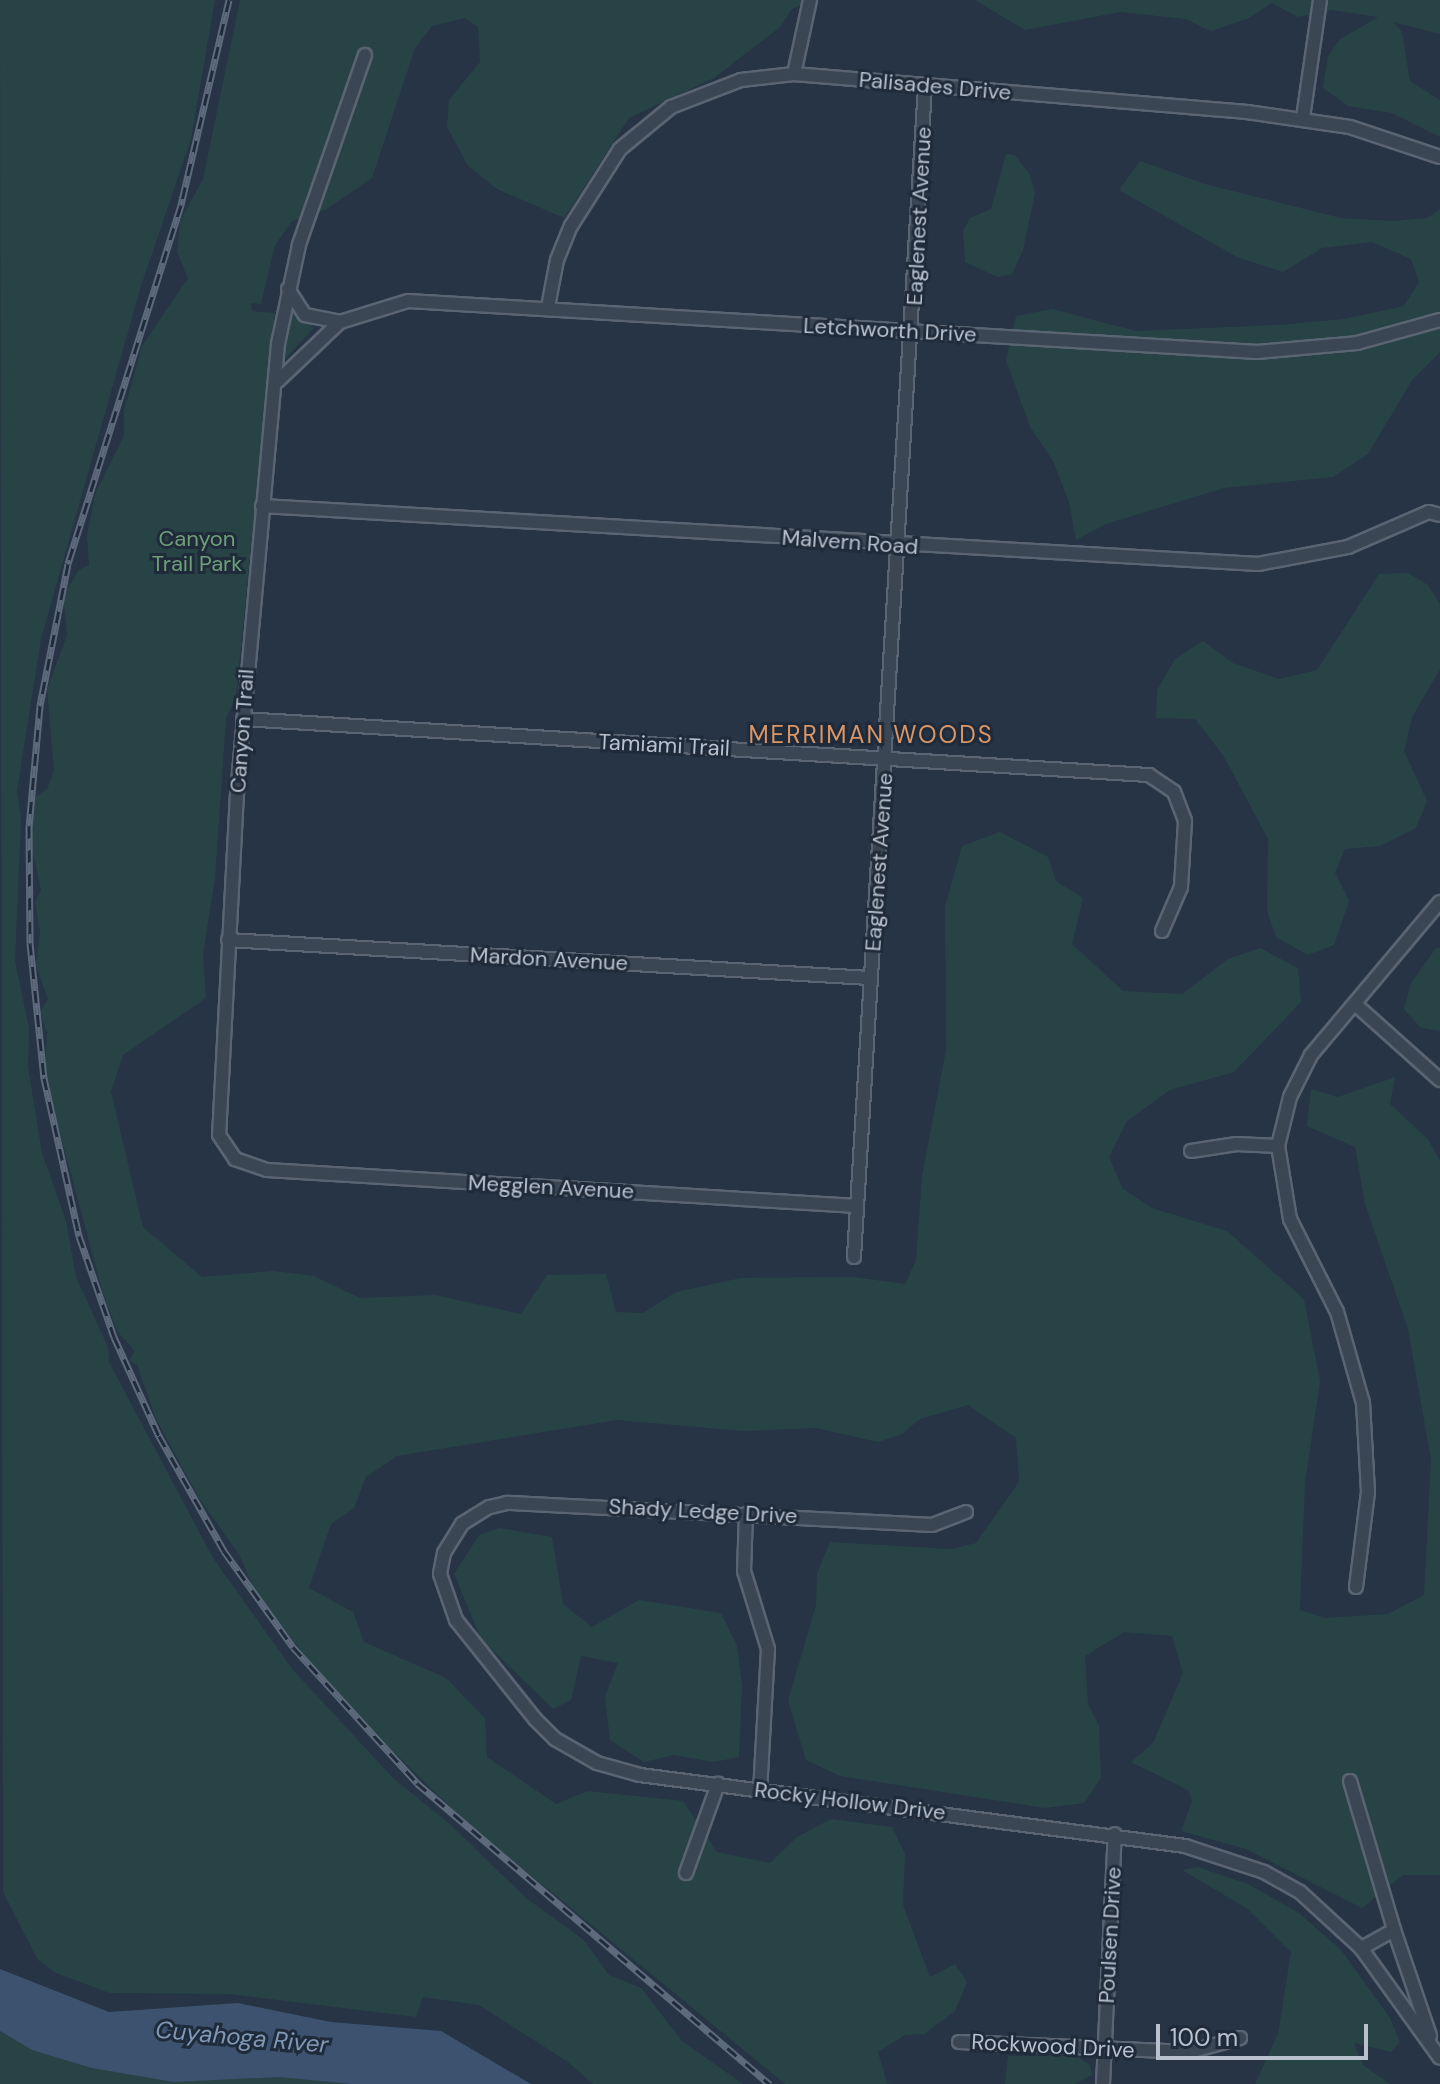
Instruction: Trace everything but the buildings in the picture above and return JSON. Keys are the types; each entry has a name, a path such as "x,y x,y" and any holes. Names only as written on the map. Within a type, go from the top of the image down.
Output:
{"street":[{"path":"794,74 810,0"},
{"path":"1303,118 1320,0"},
{"name":"Canyon Trail","path":"246,1164 225,1146 216,1124 243,719 262,506 288,289 365,55"},
{"name":"Palisades Drive","path":"548,307 557,260 571,226 600,175 631,137 671,107 706,90 794,74 1303,118 1378,135 1440,157"},
{"name":"Eaglenest Avenue","path":"854,1257 900,546 925,85"},
{"name":"Letchworth Drive","path":"288,289 305,315 340,322"},
{"name":"Letchworth Drive","path":"278,381 340,322 408,301 548,307 912,332 1301,351 1357,343 1440,320"},
{"name":"Malvern Road","path":"262,506 900,546 1258,564 1348,547 1435,514 1440,503"},
{"name":"Tamiami Trail","path":"243,719 886,759 1159,780 1182,804 1185,821 1181,887 1162,931"},
{"path":"1356,1587 1368,1492 1363,1403 1337,1312 1290,1219 1278,1146 1299,1076 1440,902"},
{"name":"Mardon Avenue","path":"228,940 870,978"},
{"path":"1355,1004 1440,1080"},
{"path":"1191,1151 1236,1144 1278,1146"},
{"name":"Megglen Avenue","path":"246,1164 267,1170 857,1206"},
{"name":"Shady Ledge Drive","path":"450,1538 477,1513 507,1503 932,1525 966,1512"},
{"path":"746,1514 744,1571 768,1649 760,1790"},
{"name":"Rocky Hollow Drive","path":"450,1538 440,1574 449,1608 545,1730 576,1753 618,1770 1115,1834 1191,1847 1264,1872 1332,1916 1361,1948 1437,2054"},
{"path":"1350,1781 1394,1930 1437,2054"},
{"path":"686,1873 718,1784"},
{"name":"Poulsen Drive","path":"1103,2084 1115,1834"},
{"path":"1361,1948 1394,1930"},
{"name":"Rockwood Drive","path":"959,2042 1189,2052 1240,2038"}],"green space":[{"path":"0,0 215,0 191,139 141,286 41,639 17,791 21,819 15,961 29,1028 28,1067 42,1153 66,1221 76,1277 108,1347 109,1362 213,1558 293,1670 394,1779 450,1824 526,1898 584,1940 609,1975 641,1988 682,2041 743,2084 593,2084 568,2062 479,2005 423,1997 416,2017 230,1994 110,1993 56,1973 38,1960 3,1892"},
{"name":"Canyon Trail Park","path":"240,0 811,0 792,9 780,27 714,78 629,118 564,218 497,189 468,166 447,127 449,100 480,62 478,27 465,18 432,26 415,48 372,178 325,210 292,221 275,245 261,304 251,303 252,311 275,313 236,695 226,719 215,878 203,954 206,998 123,1055 111,1092 143,1227 202,1277 273,1271 314,1276 360,1298 435,1295 521,1314 547,1275 606,1274 616,1312 643,1313 676,1292 741,1278 853,1277 905,1284 916,1260 922,1176 946,1050 945,907 962,846 1000,832 1048,857 1056,881 1083,898 1072,944 1123,991 1182,994 1228,959 1260,948 1298,968 1301,1002 1234,1072 1170,1090 1127,1121 1109,1157 1123,1189 1152,1208 1227,1231 1304,1299 1320,1381 1305,1483 1300,1610 1325,1618 1388,1614 1424,1595 1431,1460 1408,1329 1365,1204 1355,1147 1307,1126 1311,1089 1338,1097 1395,1077 1390,1104 1428,1139 1440,1161 1440,1875 1403,1875 1362,1908 1246,1849 1181,1831 1192,1801 1188,1790 1131,1762 1153,1743 1183,1673 1172,1636 1124,1632 1085,1656 1088,1704 1099,1726 1101,1778 1084,1803 1045,1808 840,1776 806,1760 788,1701 816,1605 817,1573 830,1542 951,1549 976,1543 1019,1482 1016,1438 968,1405 920,1419 902,1434 878,1442 816,1428 744,1431 617,1420 397,1456 366,1477 354,1508 331,1524 309,1588 353,1612 364,1642 446,1678 485,1718 487,1757 556,1804 588,1791 683,1801 717,1852 770,1863 797,1837 831,1819 892,1827 905,1854 903,1905 930,1977 955,1964 967,1982 955,2011 924,2034 905,2035 878,2052 887,2083 892,2084 785,2084 464,1820 340,1700 255,1592 240,1556 199,1498 156,1419 137,1365 129,1361 135,1351 117,1331 102,1290 45,1077 47,1032 40,1012 48,999 36,966 40,931 35,902 41,890 31,845 33,799 47,789 54,771 47,689 67,635 63,596 79,570 89,565 87,536 95,494 124,436 124,411 142,346 188,278 177,252 180,221 203,179"},
{"path":"975,0 1440,0 1440,34 1393,22 1402,32 1410,81 1440,100 1440,137 1392,113 1348,106 1323,88 1328,56 1339,40 1378,17 1332,10 1298,17 1272,3 1249,18 1211,31 1185,19 1120,12 1025,30"},
{"path":"1006,154 1015,155 1030,175 1035,193 1023,250 1012,274 998,277 965,262 963,231 970,218 991,209"},
{"path":"1140,161 1205,184 1341,218 1394,221 1427,218 1440,209 1440,352 1413,379 1368,454 1333,477 1224,488 1106,524 1076,540 1069,502 1053,461 1030,427 1006,360 1016,316 1052,309 1136,331 1278,325 1344,319 1404,306 1419,282 1411,259 1372,242 1322,248 1283,272 1237,257 1119,190"},
{"path":"293,313 314,328 285,359 288,318"},
{"path":"1408,573 1428,585 1440,604 1440,669 1412,717 1404,751 1427,801 1416,828 1380,846 1345,849 1335,873 1349,901 1334,945 1308,955 1276,937 1267,911 1268,839 1223,755 1195,719 1156,718 1157,690 1175,659 1203,641 1233,663 1279,679 1317,670 1379,574"},
{"path":"1436,948 1440,948 1440,1031 1421,1028 1404,1009 1411,983"},
{"path":"499,1528 552,1537 563,1604 592,1627 639,1600 721,1613 737,1646 742,1686 739,1757 714,1762 674,1755 644,1762 610,1740 605,1696 618,1663 581,1656 571,1700 553,1709 481,1639 454,1574 479,1535"},
{"path":"1198,1867 1248,1884 1299,1913 1341,1950 1390,2018 1400,2042 1391,2052 1354,2043 1363,2065 1390,2084 1255,2084 1278,2034 1291,1952 1248,1909 1182,1870"},
{"path":"0,2031 32,2050 352,2084 0,2084"},
{"path":"1008,2056 1076,2056 1090,2065 1092,2075 1075,2084 1005,2084"}],"water":[{"name":"Cuyahoga River","path":"0,1969 109,2012 238,2003 331,2022 441,2031 531,2084 352,2084 279,2077 174,2082 92,2068 32,2050 0,2031"}],"railway":[{"path":"229,0 181,205 68,564 40,706 29,826 30,943 44,1078 79,1236 114,1337 159,1436 224,1551 293,1647 417,1783 770,2084"}],"district":[{"name":"MERRIMAN WOODS","path":"871,735"}]}
